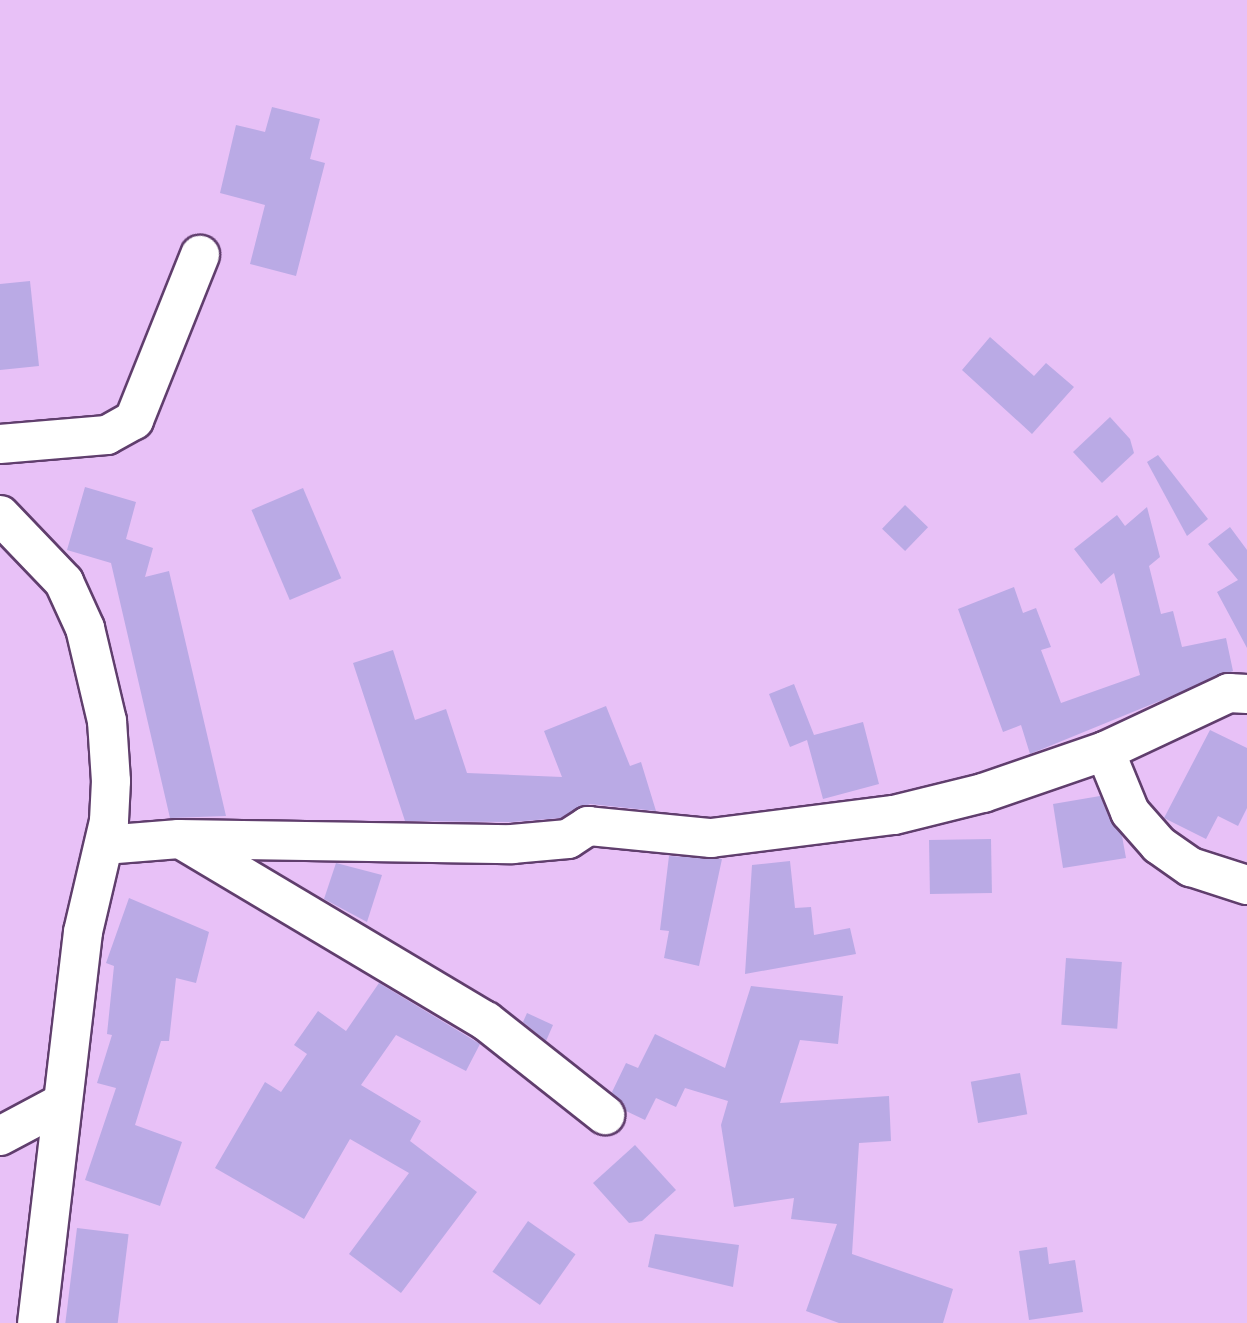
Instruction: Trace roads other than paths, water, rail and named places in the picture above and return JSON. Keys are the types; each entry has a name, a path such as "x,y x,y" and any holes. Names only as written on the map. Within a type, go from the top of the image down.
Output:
{"street":[{"path":"0,444 107,435 134,420 200,255"},
{"path":"0,515 64,582 85,628 107,721 111,781 104,845 83,932 37,1323"},
{"path":"104,845 179,839 512,844 568,839 588,826 711,838 894,815 983,793 1105,751 1218,697 1247,694"},
{"path":"1105,751 1130,811 1159,845 1191,867 1247,885"},
{"path":"179,839 486,1021 606,1115"},
{"path":"0,1136 62,1103"}]}
